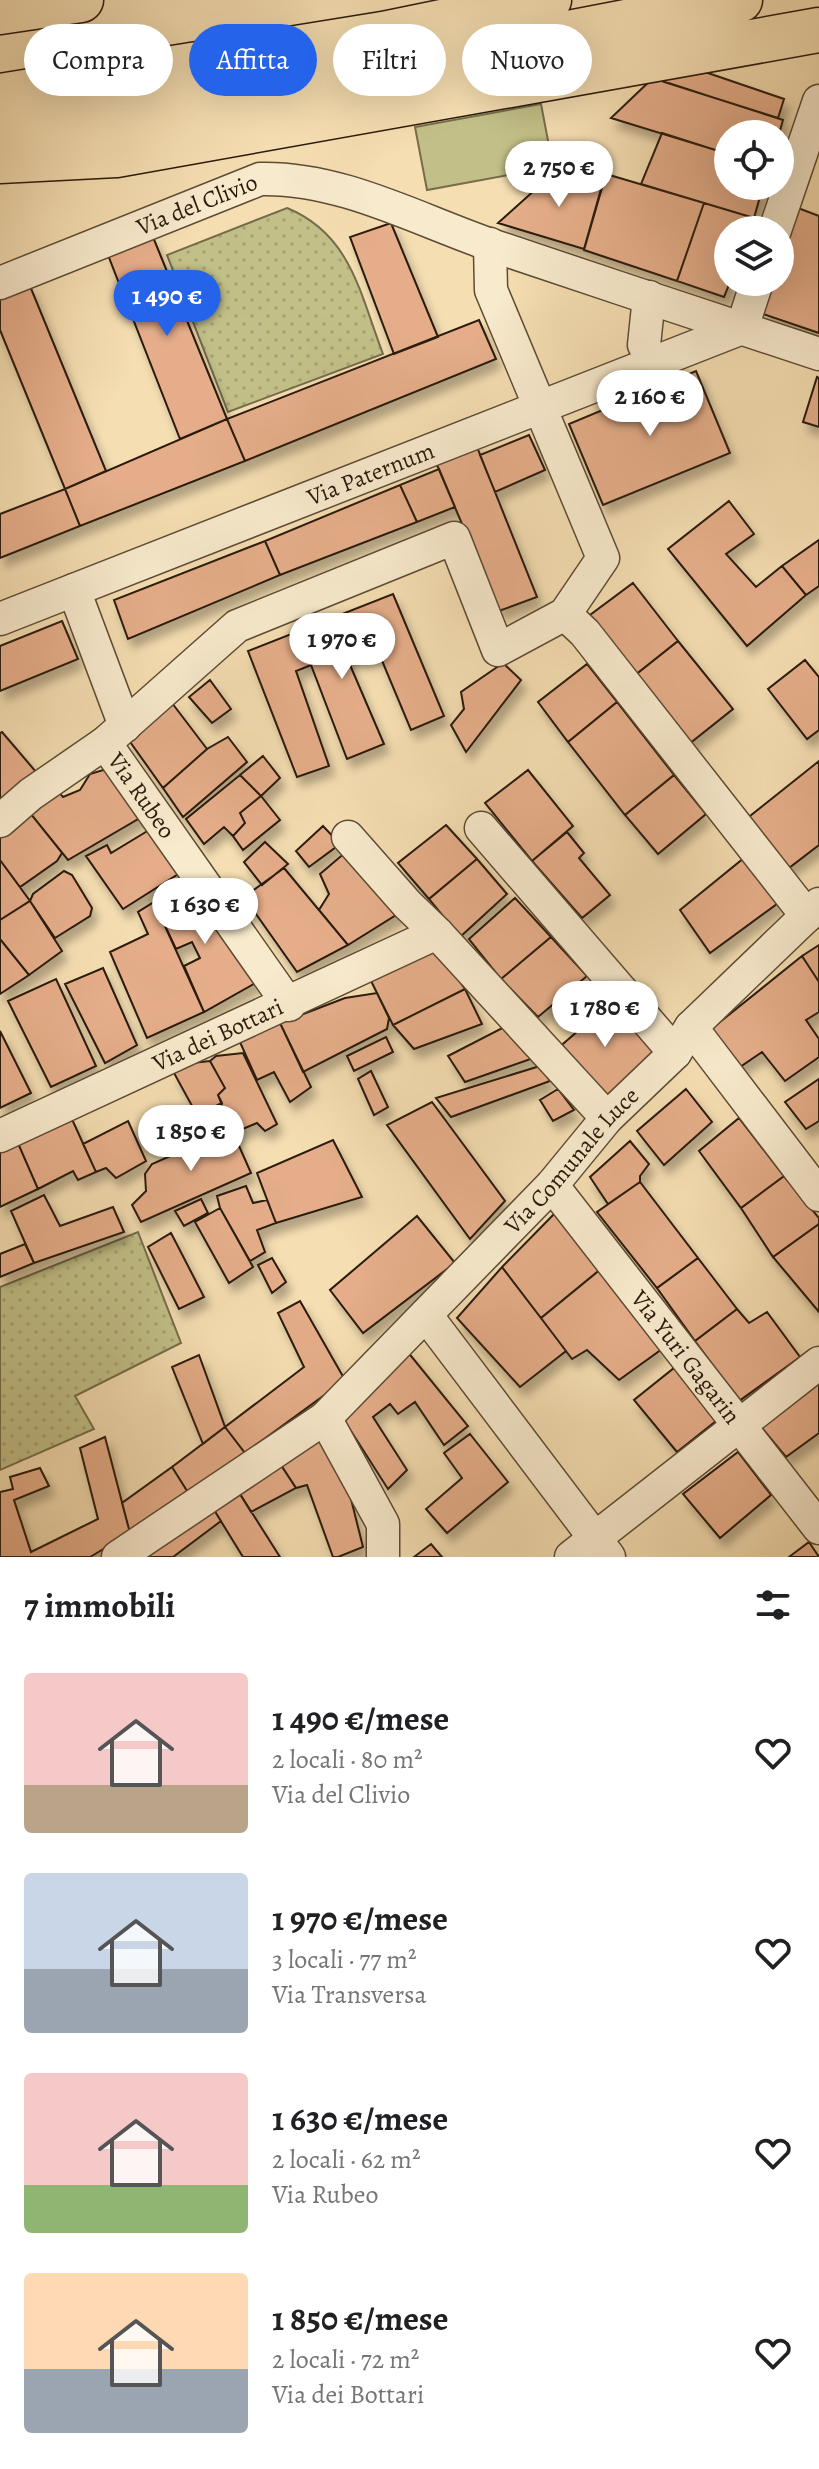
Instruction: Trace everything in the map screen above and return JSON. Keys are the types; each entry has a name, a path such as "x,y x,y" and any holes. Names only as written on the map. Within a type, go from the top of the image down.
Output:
{"highway":[{"path":"0,12 81,0"},
{"path":"317,53 383,34 549,0"},
{"path":"317,63 740,0"},
{"path":"0,161 116,155 819,30"},
{"path":"0,96 189,79"},
{"path":"0,132 189,87"}],"street":[{"path":"780,216 819,101"},
{"name":"Via del Clivio","path":"0,283 260,179 291,179 324,184 490,244 742,328"},
{"path":"0,821 31,794 115,734 237,626 454,538 498,650 575,624 603,558 491,290 490,244"},
{"path":"752,296 742,328 819,354"},
{"path":"644,345 649,297"},
{"name":"Via Paternum","path":"0,619 543,409 742,328"},
{"path":"543,409 587,373 644,345 681,351"},
{"name":"Via Rubeo","path":"74,590 115,734 289,1005"},
{"path":"575,624 813,910"},
{"path":"481,828 683,1040 819,1195"},
{"path":"348,837 607,1118"},
{"name":"Via Comunale Luce","path":"118,1557 325,1418 552,1185 607,1118 813,910"},
{"name":"Via dei Bottari","path":"0,1136 289,1005 437,933"},
{"name":"Via Yuri Gagarin","path":"552,1185 819,1528"},
{"path":"426,1315 591,1551 738,1425 819,1363"},
{"path":"325,1418 383,1524 383,1557"}],"shaded area":[{"path":"541,104 553,167 427,190 415,127"},
{"path":"287,208 309,219 326,233 339,250 359,288 383,354 228,412 167,255"},
{"path":"138,1232 181,1343 75,1396 94,1429 0,1470 0,1287"}],"building":[{"path":"705,72 784,99 778,118 664,82 674,75"},
{"path":"653,78 783,120 714,120 714,150 611,118"},
{"path":"662,133 714,150 714,200 759,200 755,216 747,216 641,184"},
{"path":"557,170 603,182 584,249 498,223"},
{"path":"606,174 704,203 677,281 584,250"},
{"path":"704,203 747,216 714,216 714,294 677,281"},
{"path":"798,208 819,216 819,333 760,313 766,296 794,296 794,219"},
{"path":"391,223 438,337 394,354 350,237"},
{"path":"153,237 227,419 180,439 108,255"},
{"path":"30,286 106,471 65,489 0,330 0,297"},
{"path":"479,320 496,359 245,461 227,419"},
{"path":"696,371 730,453 603,505 569,424"},
{"path":"819,378 819,427 803,422"},
{"path":"227,419 245,461 80,526 65,489"},
{"path":"529,435 545,470 495,492 480,455"},
{"path":"475,442 537,597 499,611 434,458"},
{"path":"439,469 455,507 417,522 400,485"},
{"path":"400,485 417,522 280,575 265,541"},
{"path":"65,489 80,526 0,558 0,514"},
{"path":"729,501 754,534 726,554 756,587 782,566 806,595 747,646 668,549"},
{"path":"819,540 819,586 806,595 782,566"},
{"path":"265,541 280,575 128,639 114,600"},
{"path":"633,583 678,641 634,676 590,615"},
{"path":"393,594 444,716 411,730 373,639 344,651 384,744 347,759 311,665 296,671 329,766 297,777 248,651"},
{"path":"62,621 78,659 0,691 0,646"},
{"path":"678,641 733,709 689,744 634,676"},
{"path":"805,660 819,677 819,730 807,739 768,689"},
{"path":"503,663 521,680 466,752 451,725 464,709 461,692"},
{"path":"587,664 617,702 568,742 538,702"},
{"path":"210,680 231,709 212,723 189,697"},
{"path":"617,702 674,775 625,815 568,742"},
{"path":"172,703 207,749 163,788 128,739"},
{"path":"0,733 37,773 0,800"},
{"path":"228,737 247,762 183,817 163,788 207,749"},
{"path":"263,756 280,778 261,796 240,775"},
{"path":"819,761 819,845 785,871 745,820"},
{"path":"103,770 113,774 145,815 68,860 30,813 59,792 63,797 80,790 90,774"},
{"path":"528,770 573,826 532,861 485,803"},
{"path":"240,775 261,796 240,813 245,823 233,836 224,827 204,844 186,819"},
{"path":"674,775 706,814 658,854 625,815"},
{"path":"261,796 280,820 243,850 233,836 245,823 240,813"},
{"path":"30,813 62,853 57,861 20,887 0,860 0,832"},
{"path":"446,825 477,859 429,899 398,863"},
{"path":"323,826 340,844 309,867 296,851"},
{"path":"154,827 183,871 123,909 86,856 107,845 111,853"},
{"path":"567,832 584,853 579,858 610,895 582,918 532,861"},
{"path":"265,842 288,864 262,885 244,862"},
{"path":"347,851 404,910 348,945 319,910 329,894 320,874"},
{"path":"744,858 781,901 710,953 680,910"},
{"path":"477,859 507,894 460,937 429,899"},
{"path":"0,860 30,901 0,920"},
{"path":"284,868 348,945 297,972 244,897"},
{"path":"64,871 72,875 92,908 90,916 55,938 30,901 33,894"},
{"path":"190,878 259,981 204,1012 184,966 200,958 192,942 176,949 154,902"},
{"path":"515,898 551,937 501,979 469,939"},
{"path":"30,901 62,951 29,975 0,939 0,920"},
{"path":"154,902 204,1012 147,1038 110,952 148,934 138,912"},
{"path":"551,937 587,976 538,1017 501,979"},
{"path":"0,939 29,975 0,994"},
{"path":"819,945 819,982 802,956"},
{"path":"436,947 465,989 393,1025 370,979"},
{"path":"802,956 819,982 819,1012 806,1020 819,1039 819,1057 785,1081 762,1052 737,1069 710,1030"},
{"path":"103,968 137,1045 105,1063 65,984"},
{"path":"56,979 96,1066 51,1087 8,1001"},
{"path":"465,989 482,1024 414,1049 393,1025"},
{"path":"602,990 658,1055 597,1105 556,1050 586,1024 575,1012"},
{"path":"377,993 389,1018 387,1029 303,1072 280,1023 345,998"},
{"path":"280,1023 311,1087 290,1102 274,1072 257,1080 239,1040"},
{"path":"512,1023 539,1056 465,1082 448,1056"},
{"path":"0,1031 31,1093 0,1108"},
{"path":"386,1037 393,1052 354,1071 347,1056"},
{"path":"243,1053 277,1124 265,1131 257,1123 233,1133 218,1095 225,1088 210,1061 216,1056"},
{"path":"210,1061 225,1088 218,1095 222,1103 197,1115 174,1073 192,1063"},
{"path":"540,1066 550,1081 451,1117 436,1098"},
{"path":"371,1071 388,1107 374,1115 358,1079"},
{"path":"819,1079 819,1121 806,1129 785,1102"},
{"path":"558,1089 574,1110 553,1121 540,1100"},
{"path":"686,1089 712,1122 664,1165 637,1131"},
{"path":"432,1102 505,1201 470,1239 387,1125"},
{"path":"71,1117 96,1172 78,1180 73,1171 38,1189 17,1141"},
{"path":"739,1118 784,1176 741,1208 699,1151"},
{"path":"128,1121 146,1161 116,1178 106,1168 96,1172 83,1144"},
{"path":"202,1129 210,1138 232,1130 251,1173 141,1222 132,1205 146,1191 145,1174 152,1164 182,1151 181,1142"},
{"path":"333,1140 362,1197 276,1223 257,1173"},
{"path":"17,1141 38,1189 0,1207 0,1149"},
{"path":"630,1141 649,1164 640,1176 640,1182 608,1204 590,1177"},
{"path":"784,1176 819,1218 819,1224 773,1257 741,1208"},
{"path":"640,1182 698,1258 657,1288 597,1212"},
{"path":"246,1186 253,1203 267,1200 276,1223 257,1230 265,1252 250,1261 220,1208 217,1196"},
{"path":"44,1195 60,1226 113,1207 124,1232 34,1263 11,1211"},
{"path":"201,1199 208,1213 184,1226 175,1211"},
{"path":"220,1208 253,1267 229,1283 195,1222"},
{"path":"555,1213 602,1268 541,1318 502,1267"},
{"path":"417,1216 455,1263 363,1333 330,1290"},
{"path":"819,1224 819,1312 773,1257"},
{"path":"171,1233 204,1297 179,1309 148,1247"},
{"path":"25,1244 34,1263 0,1277 0,1254"},
{"path":"272,1258 286,1282 272,1293 258,1265"},
{"path":"698,1258 737,1309 695,1341 657,1288"},
{"path":"502,1267 566,1351 520,1387 457,1318"},
{"path":"602,1268 662,1349 619,1380 587,1350 572,1359 541,1318"},
{"path":"300,1301 345,1380 245,1453 225,1427 304,1367 278,1313"},
{"path":"737,1309 749,1323 767,1312 800,1357 739,1401 695,1341"},
{"path":"407,1351 468,1426 444,1445 415,1402 398,1414 390,1404 373,1417 407,1470 388,1489 342,1417"},
{"path":"199,1355 225,1427 203,1444 172,1367"},
{"path":"674,1368 716,1421 677,1452 634,1400"},
{"path":"819,1383 819,1433 786,1457 761,1427"},
{"path":"225,1427 245,1453 189,1494 172,1467"},
{"path":"470,1434 508,1482 447,1533 426,1509 462,1478 444,1453"},
{"path":"105,1437 130,1533 90,1557 0,1557 0,1492 13,1489 10,1477 40,1468 49,1486 14,1500 31,1552 98,1519 80,1448"},
{"path":"320,1440 347,1483 363,1547 338,1557 333,1557 307,1485 296,1488 279,1462"},
{"path":"738,1452 771,1495 720,1538 683,1494"},
{"path":"279,1462 296,1488 251,1512 235,1486"},
{"path":"172,1467 189,1494 130,1533 122,1503"},
{"path":"235,1486 280,1557 243,1557 211,1505"},
{"path":"211,1505 221,1521 173,1557 133,1557"},
{"path":"809,1542 819,1557 789,1557"},
{"path":"431,1544 442,1557 414,1557"}]}
